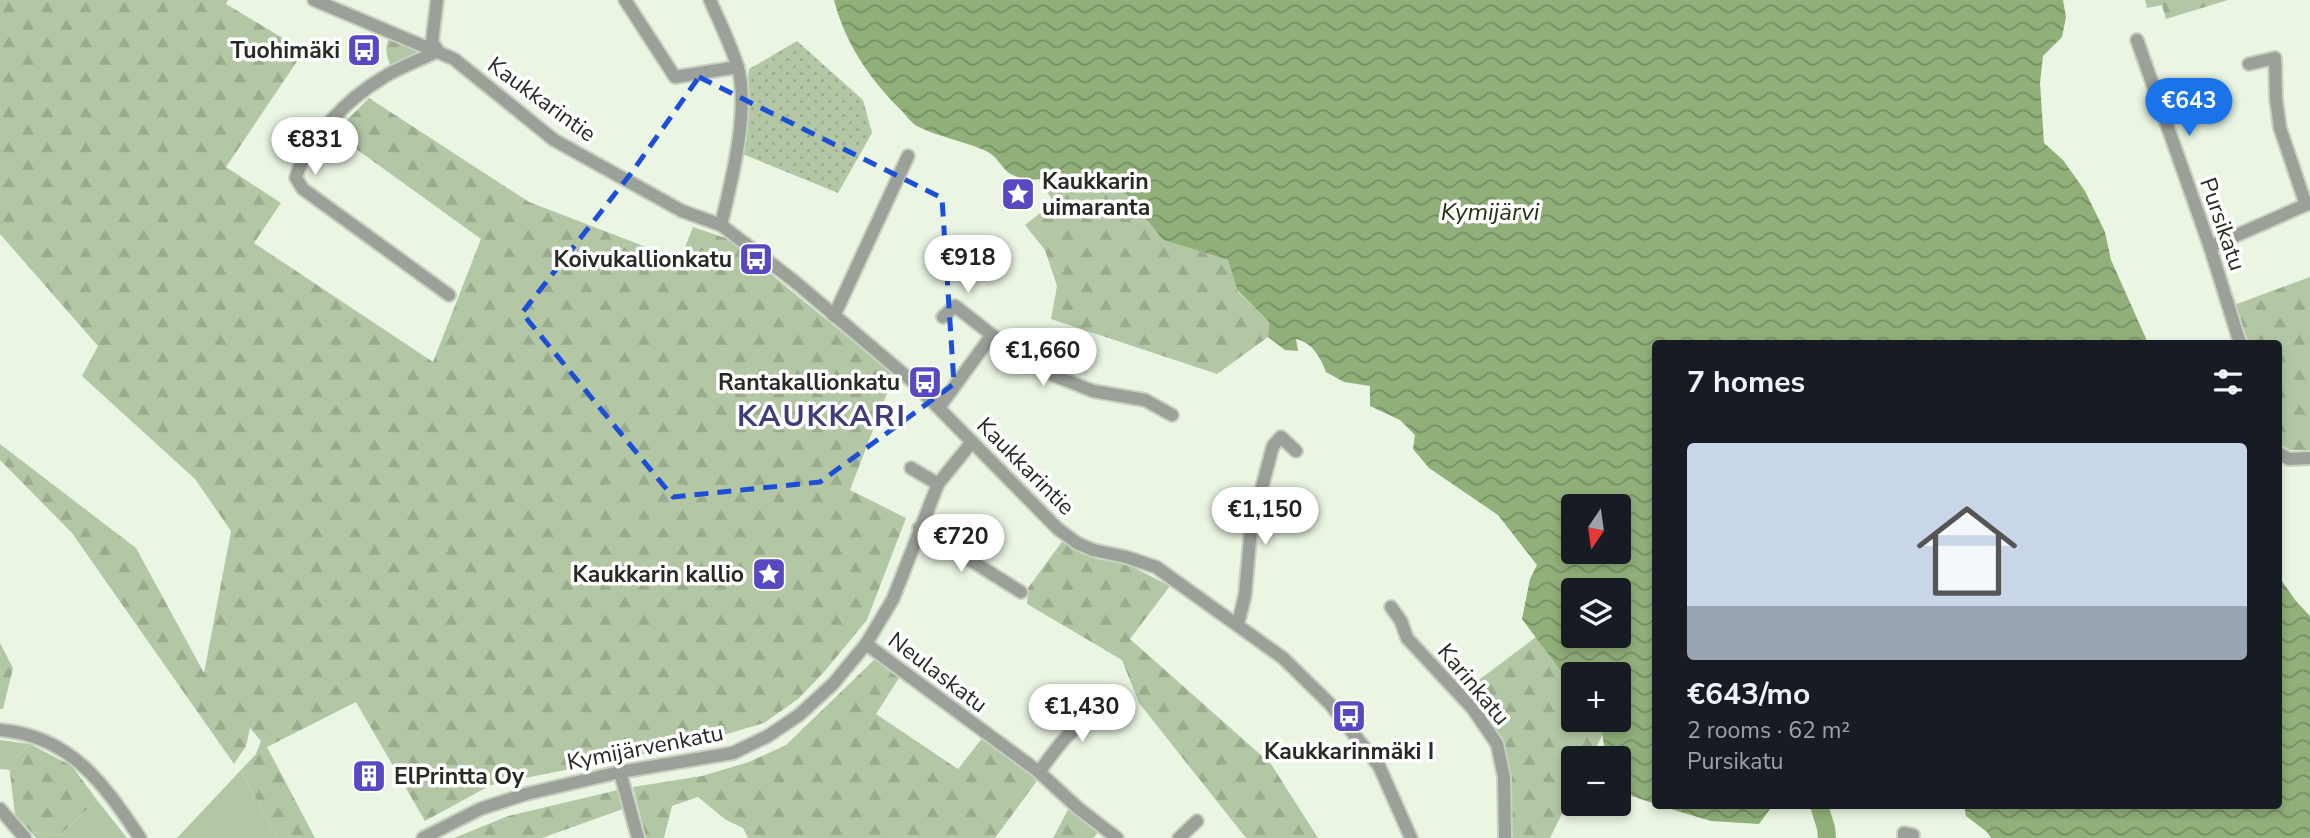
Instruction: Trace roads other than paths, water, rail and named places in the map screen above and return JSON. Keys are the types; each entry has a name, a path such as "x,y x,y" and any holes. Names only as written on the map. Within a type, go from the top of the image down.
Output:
{"street":[{"name":"Kaukkarintie","path":"314,0 438,51 454,60 554,140 682,211 721,225 940,406 1058,529 1077,543 1156,568 1283,658 1330,704 1379,766 1411,838"},
{"path":"438,0 432,42 438,51 383,77 343,108 304,155 296,178 303,189 449,295"},
{"path":"625,0 674,77 738,67"},
{"path":"710,0 738,67 741,97 737,150 721,225"},
{"name":"Pursikatu","path":"2137,40 2210,247 2239,340"},
{"path":"2210,247 2308,204 2280,128 2275,58 2249,64"},
{"path":"834,316 908,156"},
{"path":"943,317 955,306 992,335 1055,376 1093,391 1144,400 1172,415"},
{"path":"940,406 992,335"},
{"path":"1238,624 1245,595 1251,528 1276,439 1281,436 1296,452"},
{"name":"Kymijärvenkatu","path":"423,838 480,809 526,794 620,772 733,752 768,736 799,715 825,692 866,645 892,599 938,484 972,442"},
{"path":"2282,455 2289,459 2310,458"},
{"path":"911,468 938,484"},
{"path":"919,528 1021,592"},
{"name":"Karinkatu","path":"1391,607 1401,621 1407,638 1473,709 1497,744 1504,777 1506,838"},
{"name":"Neulaskatu","path":"866,645 1038,772 1117,838"},
{"path":"1038,772 1062,740 1076,727 1091,717 1120,707"},
{"path":"0,730 22,733 64,751 99,780 140,838"},
{"path":"620,772 638,838"},
{"path":"0,809 24,838"},
{"path":"1180,838 1197,821"}],"water":[{"name":"Kymijärvi","path":"834,0 2063,0 2066,17 2062,37 2043,56 2040,83 2044,143 2063,160 2085,191 2105,232 2111,260 2147,340 1652,340 1652,803 1631,795 1631,746 1604,746 1602,732 1631,732 1631,662 1561,662 1561,671 1522,619 1530,579 1537,565 1498,515 1429,468 1413,449 1415,435 1400,420 1370,406 1370,386 1344,382 1326,372 1315,351 1307,343 1296,339 1298,351 1285,350 1268,337 1269,322 1237,290 1228,260 1163,240 1127,195 1077,173 1043,179 1016,176 1009,173 986,151 915,125 868,72 852,45"},
{"path":"2282,581 2310,616 2310,838 1991,838 1966,816 1965,809 2282,809"},
{"path":"1670,809 1770,809 1759,824 1711,821"}],"waterway":[{"path":"1820,809 1827,838"}],"place":[{"name":"Tuohimäki","path":"364,50"},
{"name":"Kaukkarin uimaranta","path":"1018,194"},
{"name":"Koivukallionkatu","path":"756,259"},
{"name":"Rantakallionkatu","path":"925,382"},
{"name":"Kaukkarin kallio","path":"769,574"},
{"name":"Kaukkarinmäki I","path":"1349,716"},
{"name":"ElPrintta Oy","path":"369,776"}],"district":[{"name":"KAUKKARI","path":"822,416"}]}
